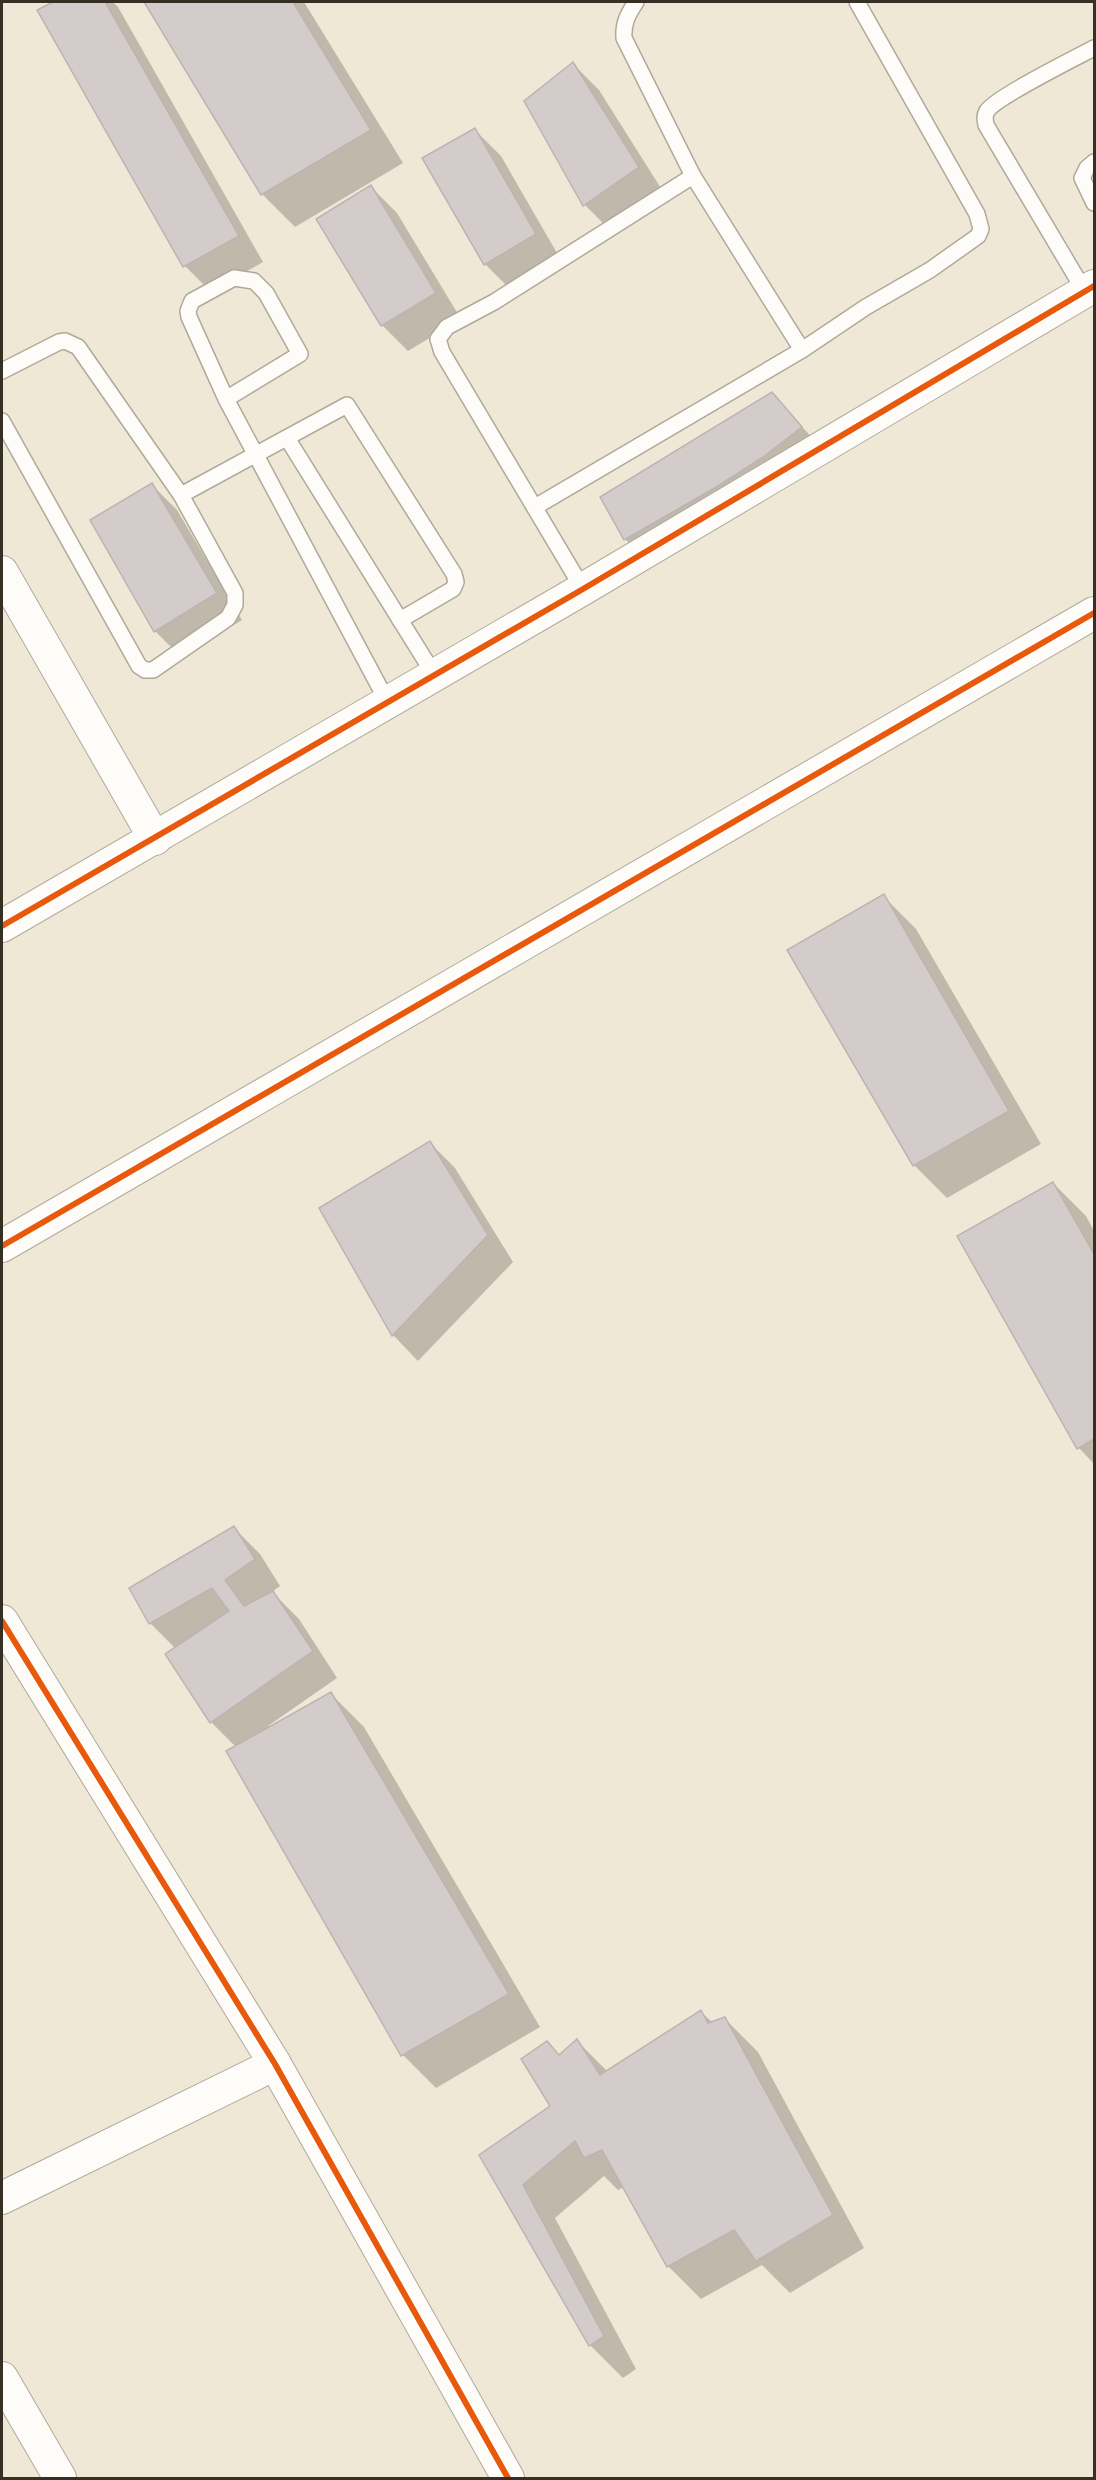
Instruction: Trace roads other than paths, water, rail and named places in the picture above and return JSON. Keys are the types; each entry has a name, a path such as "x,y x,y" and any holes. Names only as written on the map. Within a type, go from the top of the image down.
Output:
{"street":[{"path":"2,926 583,589 1090,289"},
{"path":"2,572 155,839"},
{"path":"2,1246 1095,613"},
{"path":"2,1621 275,2064 508,2478"},
{"path":"2,2198 275,2064"},
{"path":"2,2378 60,2478"}],"lane":[{"path":"636,2 626,16 623,27 624,38 693,176 802,350"},
{"path":"535,507 802,350 866,307 938,265 972,241 981,229 977,214 857,2"},
{"path":"1090,289 986,125 985,117 987,110 1002,99 1095,48"},
{"path":"1095,162 1087,168 1082,178 1095,202"},
{"path":"583,589 438,345 441,333 693,176"},
{"path":"226,399 300,354 266,292 254,281 244,278 234,278 192,301 188,311 226,399 388,703"},
{"path":"2,370 59,342 65,341 78,347 181,495 235,593 235,605 228,618 153,670 145,670 135,659 2,421"},
{"path":"181,495 346,405 451,567 456,582 453,589 400,620"},
{"path":"287,438 435,675"}]}
